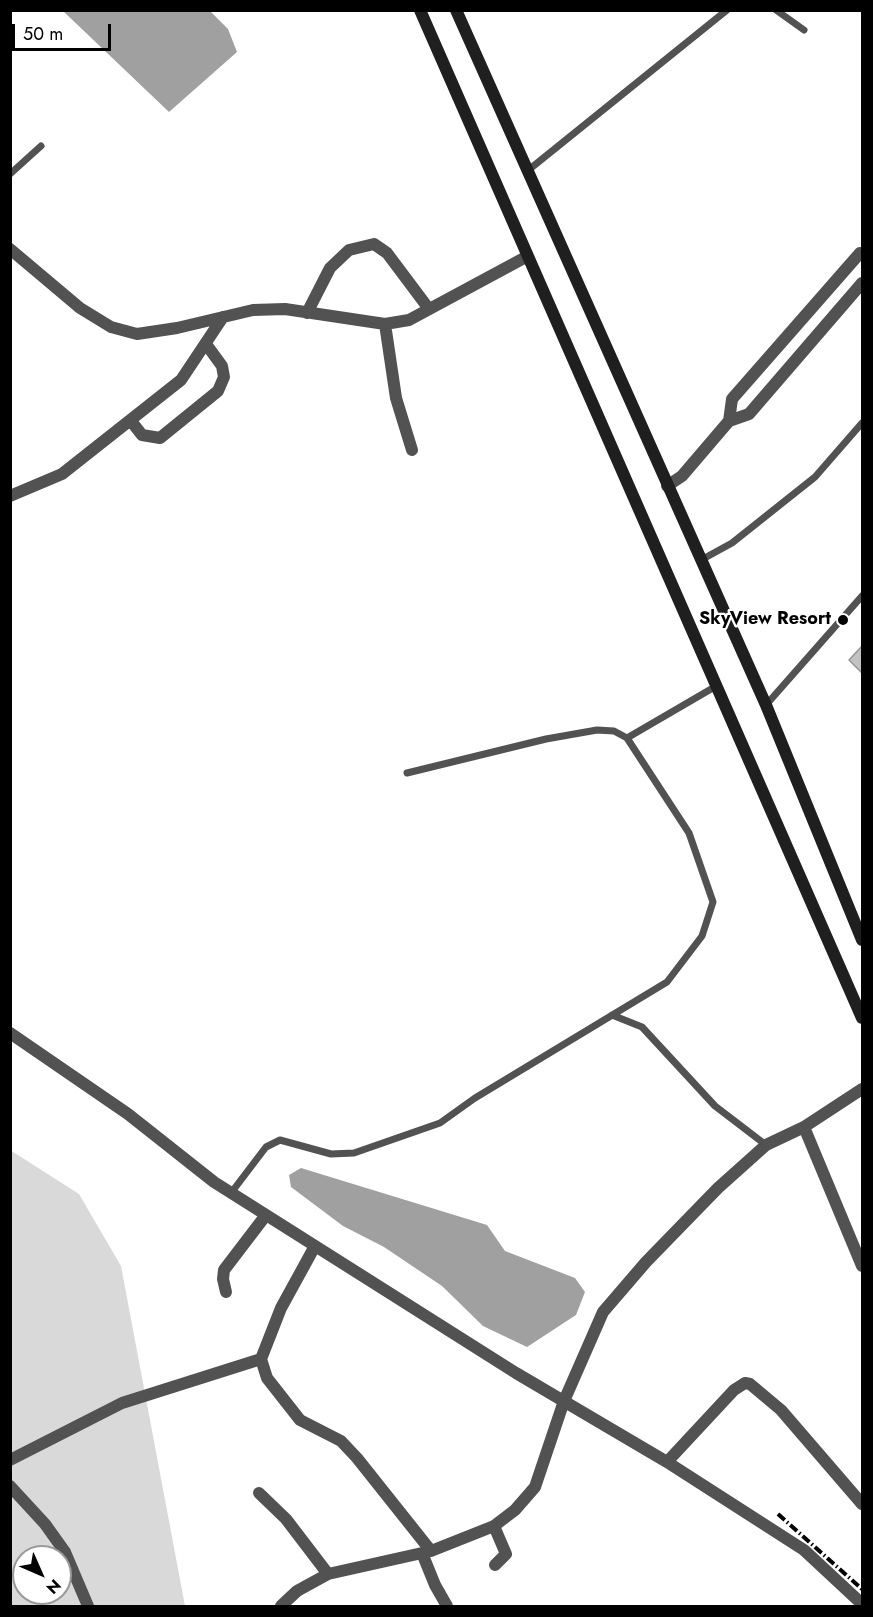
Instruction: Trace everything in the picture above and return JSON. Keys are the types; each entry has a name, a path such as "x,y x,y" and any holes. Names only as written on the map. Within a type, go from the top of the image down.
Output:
{"main road":[{"path":"420,10 526,257 718,685 862,1018"},
{"path":"456,10 526,172 766,705 862,940"}],"street":[{"path":"307,313 330,268 348,250 374,244 387,253 429,309"},
{"path":"10,249 80,308 111,327 136,334 253,310 285,309 385,324 410,320 526,257"},
{"path":"729,421 732,399 860,253 862,255"},
{"path":"667,486 682,476 729,421 749,414 862,283"},
{"path":"10,496 62,474 181,380 224,317"},
{"path":"385,324 396,398 412,450"},
{"path":"131,421 142,435 160,438 218,391 224,377 222,366 206,344"},
{"path":"10,1033 234,1189 266,1215 564,1401 667,1462 804,1550 862,1604"},
{"path":"281,1606 297,1591 328,1574 426,1552 494,1526 515,1510 535,1487 564,1401 603,1312 718,1188 766,1145 804,1127 862,1089"},
{"path":"804,1127 862,1266"},
{"path":"226,1292 223,1279 224,1270 266,1215"},
{"path":"315,1246 281,1308 261,1359 267,1378 300,1420 340,1441 426,1552 435,1585 447,1606"},
{"path":"10,1460 122,1402 261,1359"},
{"path":"667,1462 739,1385 750,1384 781,1410 862,1504"},
{"path":"10,1486 45,1524 65,1552 88,1606"},
{"path":"259,1493 286,1519 328,1574"},
{"path":"494,1526 506,1554 495,1565"}],"lane":[{"path":"526,172 727,10"},
{"path":"776,10 804,30"},
{"path":"10,174 41,146"},
{"path":"701,560 732,543 815,477 862,423"},
{"path":"766,705 862,596"},
{"path":"627,738 718,685"},
{"path":"234,1189 270,1144 280,1140 331,1154 354,1154 440,1123 475,1098 667,982 702,936 713,902 688,833 627,738 614,731 597,730 546,739 407,773"},
{"path":"612,1015 642,1027 715,1106 766,1145"}],"shaded area":[{"path":"63,11 210,11 228,29 237,52 169,112"},
{"path":"10,1150 79,1194 121,1266 185,1606 11,1606"},
{"path":"301,1168 487,1225 505,1251 575,1278 585,1292 576,1315 527,1347 483,1326 442,1286 384,1247 343,1226 291,1187 289,1175"}],"building":[{"path":"862,646 862,673 849,660"}],"railway":[{"path":"778,1514 862,1589"}],"place":[{"name":"SkyView Resort","path":"843,620"}]}
